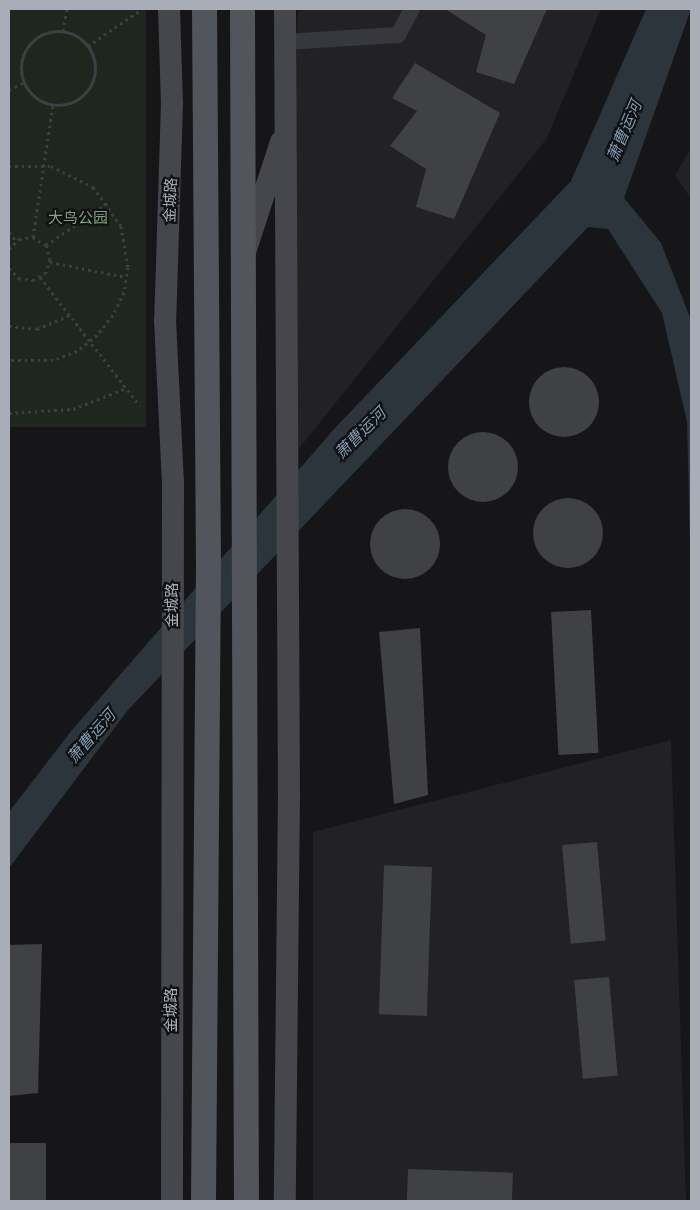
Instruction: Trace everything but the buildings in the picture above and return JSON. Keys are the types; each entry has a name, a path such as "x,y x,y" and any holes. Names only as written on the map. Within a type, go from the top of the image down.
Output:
{"main road":[{"name":"金城路","path":"169,9 172,103 165,320 174,482 172,1201"},
{"path":"200,1196 208,567 204,9"},
{"path":"242,9 245,253 245,524 243,614 246,1201"},
{"path":"285,9 288,461 285,1201"},
{"path":"245,253 287,122"}],"street":[{"path":"286,42 398,35 412,9"}],"path":[{"path":"63,31 67,9"},
{"path":"88,46 142,9"},
{"path":"63,31 80,38 88,46 95,68 87,91 78,100 53,104 41,100 24,82 22,70 28,47 46,33 63,31"},
{"path":"9,90 24,82"},
{"path":"33,237 53,104"},
{"path":"9,166 44,165 80,178 108,203 126,241 126,277 114,315 90,341 53,360 9,360"},
{"path":"46,245 108,203"},
{"path":"9,232 16,241"},
{"path":"9,249 16,241 33,237 46,245 50,262 40,277 27,280 10,274 9,268"},
{"path":"50,262 126,277"},
{"path":"40,277 140,406"},
{"path":"9,326 37,329 70,315"},
{"path":"9,413 73,408 127,388"}],"shaded area":[{"path":"298,9 601,9 547,138 282,470"},
{"path":"691,148 691,199 675,175"},
{"path":"671,740 686,1201 313,1201 313,832"}],"green space":[{"name":"大鸟公园","path":"9,9 146,9 146,427 9,427"}],"water":[{"name":"萧曹运河","path":"646,9 691,9 624,198 661,243 691,320 691,589 687,422 662,313 608,229 588,227 128,710 9,868 9,812 72,730 335,428 571,181"}]}
